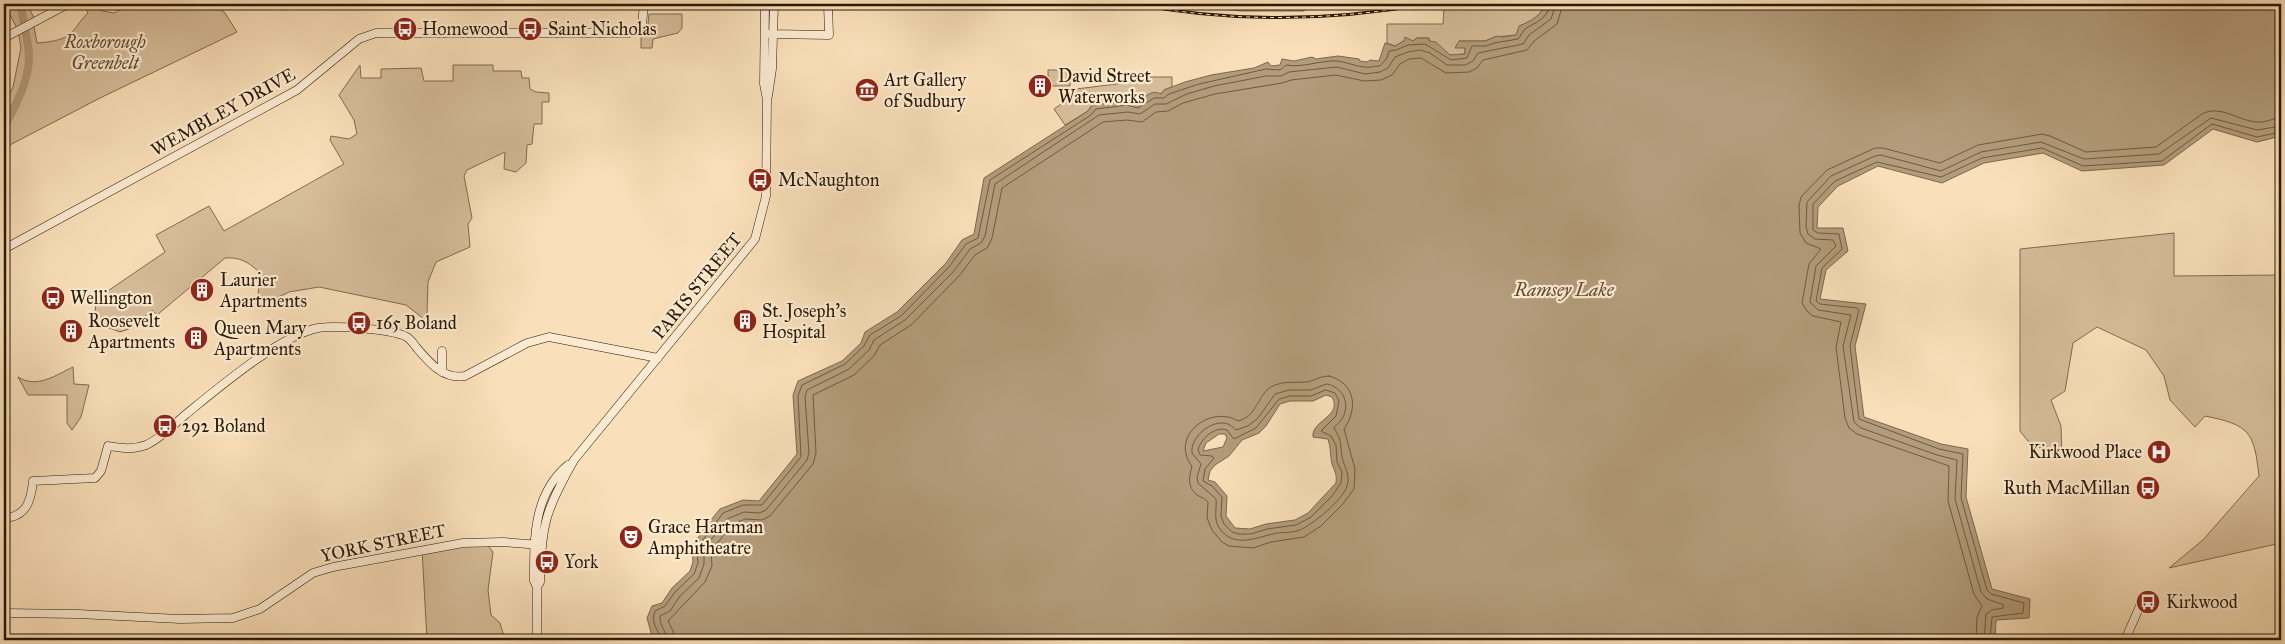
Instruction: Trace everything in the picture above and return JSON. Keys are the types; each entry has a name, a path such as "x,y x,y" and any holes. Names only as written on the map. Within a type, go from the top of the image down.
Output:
{"street":[{"path":"4,38 68,4"},
{"name":"WEMBLEY DRIVE","path":"4,248 297,90 369,35 420,32 629,33 639,29 643,21 644,4"},
{"name":"PARIS STREET","path":"765,4 764,84 767,100"},
{"name":"PARIS STREET","path":"536,640 537,587 534,581 537,517 547,491 555,477 574,460 754,239 766,196 767,100 772,68 774,4"},
{"path":"765,34 828,35 828,4"},
{"path":"4,518 16,516 23,512 30,500 33,481 95,478 101,471 108,446 134,448 151,442 222,386 276,347 299,334 319,328 347,327 405,336 442,372 455,378 465,376 526,343 549,337 658,358"},
{"path":"442,351 442,372"},
{"name":"YORK STREET","path":"4,613 78,614 180,620 233,618 260,608 313,573 333,567 463,543 537,545"},
{"path":"2125,640 2143,599"}],"green space":[{"name":"Roxborough Greenbelt","path":"4,4 27,4 35,20 33,22 37,43 56,41 69,35 88,13 86,9 92,4 102,11 114,13 131,4 212,4 225,13 237,32 100,98 4,148 4,105 13,87 21,48 18,30"},
{"path":"1172,4 1308,4 1304,11 1241,11"},
{"path":"1451,4 1545,4 1536,18 1521,25 1516,35 1495,37 1485,41 1459,41 1465,48 1465,54 1450,55 1429,40 1429,38 1417,38 1413,41 1405,38 1404,41 1395,46 1387,43 1387,24 1443,24 1444,7"},
{"path":"649,14 682,14 682,28 678,33 653,39 652,48 641,48 641,32 648,24"},
{"path":"360,65 361,78 381,78 381,69 421,68 424,81 453,81 453,65 493,65 493,71 521,71 522,78 529,78 530,89 536,92 549,93 549,102 542,102 542,124 534,124 532,144 527,145 526,163 516,172 504,169 505,152 467,170 464,176 472,218 468,224 470,247 436,262 428,282 427,313 424,319 406,305 319,287 289,292 256,308 259,287 258,271 243,261 235,258 225,258 157,315 152,310 132,328 120,332 91,321 95,314 96,299 165,252 156,235 209,206 224,231 344,164 330,140 331,136 349,139 357,134 354,120 339,95"},
{"path":"1048,70 1070,70 1070,86 1048,86"},
{"path":"1172,77 1172,87 1164,90 1161,94 1135,104 1136,101 1125,99 1123,102 1092,105 1088,111 1065,125 1054,109 1067,100 1076,89 1125,83 1134,79"},
{"path":"2174,233 2174,276 2281,275 2281,543 2169,568 2203,540 2259,476 2252,440 2241,427 2220,419 2205,416 2195,427 2170,400 2164,376 2146,350 2097,327 2073,343 2065,391 2051,400 2061,426 2062,460 2028,441 2020,431 2020,249"},
{"path":"73,367 74,384 89,385 81,417 72,430 67,423 67,395 28,395 18,377 32,382 39,381 53,377"},
{"path":"486,543 493,552 488,590 491,615 500,623 505,640 427,640 422,549"}],"water":[{"name":"Ramsey Lake","path":"1545,4 2281,4 2281,136 2257,142 2213,129 2164,165 2082,171 2043,153 1984,163 1942,183 1878,166 1838,186 1818,207 1817,228 1843,228 1848,251 1826,270 1820,299 1866,304 1855,346 1864,417 1941,444 1968,449 1966,497 1992,589 2030,599 2029,618 1996,620 1995,640 658,640 652,636 647,618 652,606 662,603 672,588 690,571 693,562 692,547 705,527 720,509 743,500 759,501 797,454 793,395 798,381 842,361 861,343 865,332 897,312 946,263 962,240 974,234 984,178 1088,111 1092,105 1123,102 1125,99 1136,101 1135,103 1137,103 1151,93 1161,94 1164,90 1185,82 1211,75 1254,68 1268,62 1271,66 1280,65 1282,59 1294,61 1312,57 1316,59 1338,56 1367,62 1370,60 1379,61 1385,43 1395,46 1404,41 1405,37 1413,41 1417,38 1429,38 1429,41 1436,42 1450,55 1465,54 1465,48 1455,48 1459,41 1485,41 1497,36 1516,35 1519,26 1535,18","holes":["1326,395 1332,397 1333,409 1317,426 1313,437 1328,439 1336,483 1308,513 1295,520 1266,524 1250,529 1235,528 1226,516 1227,496 1215,482 1208,480 1210,471 1215,465 1229,456 1242,440 1259,433 1266,426 1280,404 1290,401 1313,401","1219,434 1225,434 1227,438 1223,447 1203,451 1206,443"]}],"waterway":[{"path":"4,127 21,94 27,76 29,51 21,4"}],"railway":[{"path":"1135,4 1208,14 1282,18 1355,14 1428,4"}],"place":[{"name":"Homewood","path":"405,29"},
{"name":"Saint Nicholas","path":"530,29"},
{"name":"David Street Waterworks","path":"1040,86"},
{"name":"Art Gallery of Sudbury","path":"867,90"},
{"name":"McNaughton","path":"760,180"},
{"name":"Laurier Apartments","path":"202,290"},
{"name":"Wellington","path":"53,298"},
{"name":"St. Joseph's Hospital","path":"745,321"},
{"name":"165 Boland","path":"359,323"},
{"name":"Roosevelt Apartments","path":"71,331"},
{"name":"Queen Mary Apartments","path":"196,338"},
{"name":"292 Boland","path":"165,426"},
{"name":"Kirkwood Place","path":"2159,452"},
{"name":"Ruth MacMillan","path":"2148,488"},
{"name":"Grace Hartman Amphitheatre","path":"631,537"},
{"name":"York","path":"547,562"},
{"name":"Kirkwood","path":"2148,602"}]}
